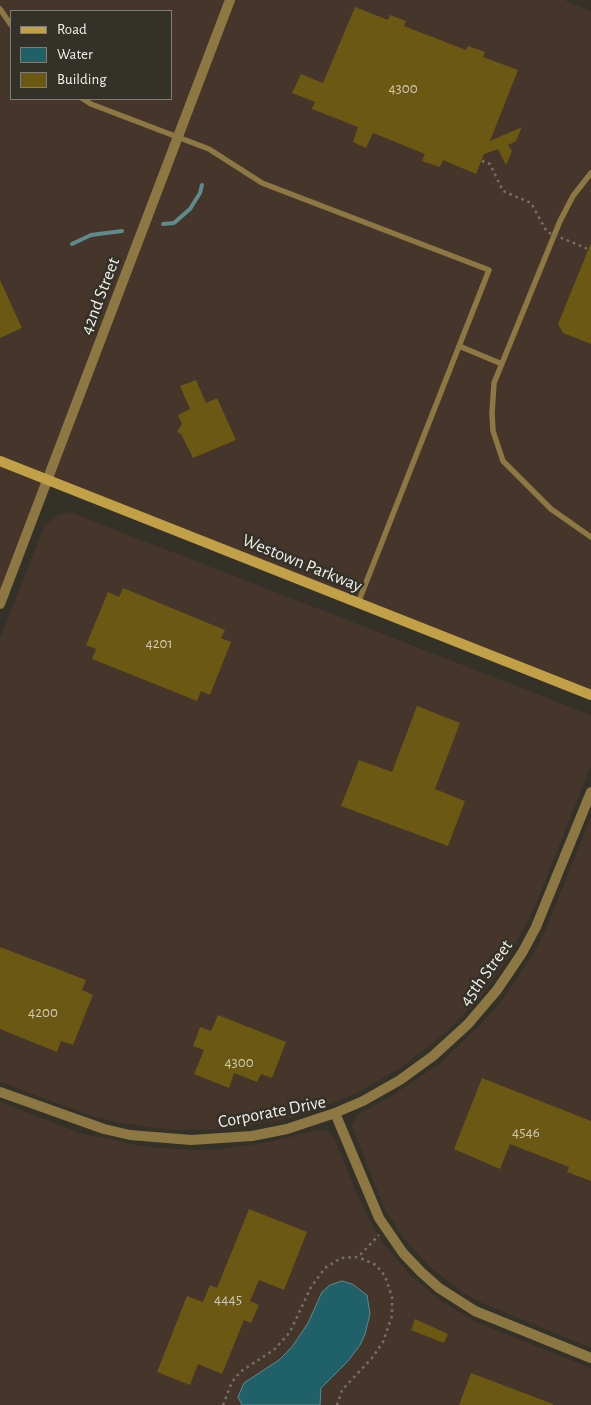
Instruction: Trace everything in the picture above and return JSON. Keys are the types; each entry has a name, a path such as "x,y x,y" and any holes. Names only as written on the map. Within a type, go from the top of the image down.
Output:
{"street":[{"name":"42nd Street","path":"0,604 230,0"},
{"name":"Westown Parkway","path":"0,461 591,695"},
{"name":"45th Street","path":"335,1113 385,1089 433,1056 468,1024 497,990 522,953 536,927 591,792"},
{"name":"Corporate Drive","path":"0,1092 91,1126 171,1140 207,1140 252,1136 287,1129 335,1113 369,1200 386,1229 420,1272 460,1303 490,1318 591,1358"}],"lane":[{"path":"0,9 2,18"},
{"path":"86,100 210,149 262,183 488,270 358,603"},
{"path":"591,173 573,196 560,221 494,383 492,413 493,431 504,461 551,510 591,537"},
{"path":"459,346 502,364"}],"path":[{"path":"482,161 490,164 502,191 531,203 547,232 588,249"},
{"path":"358,1257 372,1240 386,1229"},
{"path":"223,1405 232,1382 240,1372 283,1342 296,1323 312,1287 325,1268 342,1258 358,1257 371,1262 385,1276 392,1297 392,1316 383,1342 372,1358 342,1390 337,1405"}],"shaded area":[{"path":"0,0 564,0 591,11 591,695 48,480 0,604"},
{"path":"70,512 591,715 591,766 534,909 510,955 480,998 443,1035 402,1067 357,1093 307,1113 281,1120 228,1129 174,1130 120,1123 94,1117 0,1082 0,639 44,526 56,516"},
{"path":"591,817 591,1348 482,1303 463,1293 429,1266 404,1239 384,1208 352,1126 357,1115 393,1095 440,1063 500,1003 532,956 545,931"},
{"path":"0,1102 80,1133 146,1147 196,1150 220,1149 269,1142 317,1130 329,1132 335,1140 355,1190 373,1227 384,1244 410,1275 441,1301 476,1322 591,1368 591,1405 0,1405"}],"water":[{"path":"342,1281 352,1284 367,1295 370,1314 360,1345 348,1361 321,1388 320,1405 242,1405 238,1397 244,1383 279,1360 292,1347 308,1323 322,1292 330,1285"}],"building":[{"path":"355,7 388,20 390,15 406,21 404,26 466,50 468,46 485,52 483,57 518,70 490,141 522,127 516,141 508,145 512,151 506,165 498,149 484,154 476,174 443,160 440,167 422,161 425,154 373,133 366,148 353,142 358,127 312,109 315,102 292,93 301,74 323,83"},
{"path":"591,243 591,344 563,333 558,324"},
{"path":"0,280 22,328 0,338"},
{"path":"196,380 206,403 217,398 236,440 193,458 181,434 177,432 182,424 178,415 190,409 180,386"},
{"path":"123,588 225,630 221,638 231,642 210,695 201,691 197,701 92,659 96,649 86,645 108,592 119,597"},
{"path":"417,706 460,723 435,789 465,801 448,846 341,806 359,760 392,772"},
{"path":"0,947 86,980 82,990 93,995 73,1045 61,1041 57,1052 0,1029"},
{"path":"218,1015 286,1042 272,1078 261,1074 257,1082 234,1073 229,1088 194,1074 204,1050 193,1046 200,1027 211,1031"},
{"path":"482,1078 591,1121 591,1181 567,1172 569,1167 510,1144 500,1169 454,1149"},
{"path":"249,1209 307,1232 284,1290 259,1280 250,1301 259,1305 251,1323 244,1320 222,1374 198,1364 190,1385 157,1372 187,1296 203,1302 210,1285 217,1288"},
{"path":"415,1319 448,1334 444,1343 411,1330"},
{"path":"471,1373 553,1404 553,1405 459,1405"}],"waterway":[{"path":"163,224 174,223 190,209 200,193 202,185"},
{"path":"72,244 91,235 122,231"}]}
